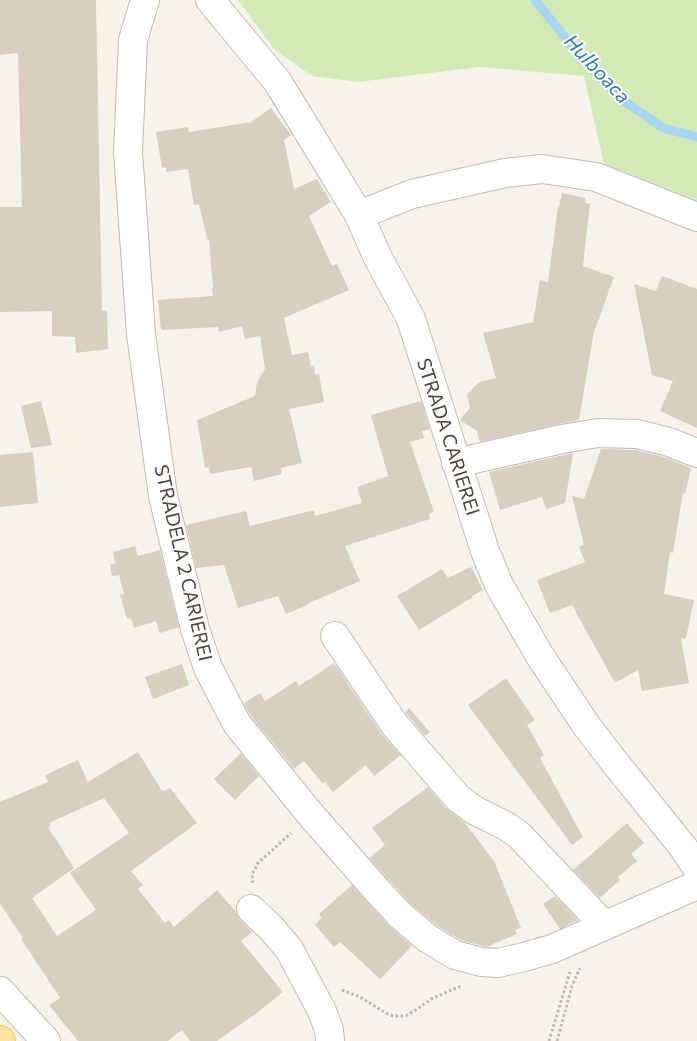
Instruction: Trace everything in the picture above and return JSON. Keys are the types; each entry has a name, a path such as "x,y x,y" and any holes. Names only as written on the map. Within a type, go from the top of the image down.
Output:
{"street":[{"name":"STRADELA 2 CARIEREI","path":"145,0 133,40 128,152 141,334 164,496 195,629 208,668 238,724 311,815 400,915 427,938 454,955 481,962 498,963 589,941 697,884"},
{"name":"STRADA CARIEREI","path":"210,0 277,81 318,146 359,215 377,256 411,319 485,551 499,585 540,656 581,718 607,752 692,851"},
{"path":"359,215 412,194 505,174 542,169 596,177 697,217"},
{"path":"456,463 562,439 598,433 636,434 669,442 697,453"},
{"path":"335,636 394,724 458,798 474,810 506,826 519,835 589,941"},
{"path":"255,912 289,949 322,1011 329,1030 330,1041"},
{"path":"0,991 46,1041"}],"path":[{"path":"255,912 252,875 258,863 311,815"},
{"path":"549,1041 589,941"},
{"path":"557,1041 572,986 589,941"},
{"path":"341,989 360,997 393,1016 407,1015 431,999 461,986 498,963"}],"green space":[{"path":"238,0 697,0 697,200 604,164 584,76 479,67 358,82 312,76 274,49"}],"building":[{"path":"0,0 96,0 102,311 107,310 108,349 76,353 75,337 52,336 52,311 0,312 0,207 22,207 18,53 0,55"},
{"path":"271,108 291,135 284,140 294,189 317,179 331,202 309,216 332,266 337,264 349,290 284,318 292,355 308,352 311,366 314,365 315,375 319,374 324,402 289,409 302,463 281,468 282,474 254,481 251,467 210,474 209,467 205,468 197,420 255,396 257,382 265,369 260,336 245,339 242,326 219,332 218,327 161,330 158,300 213,296 213,288 209,240 207,239 199,204 194,205 188,169 166,172 166,167 162,168 156,132 188,127 189,132 251,122"},
{"path":"562,193 586,198 585,203 590,204 583,266 614,277 594,332 579,420 480,442 477,431 460,420 470,408 467,394 479,382 496,378 483,333 533,322 540,280 548,282 558,206"},
{"path":"662,276 697,289 697,428 660,411 673,381 652,375 634,284 656,291"},
{"path":"41,401 52,445 31,448 21,406"},
{"path":"421,401 430,429 422,431 424,438 410,442 434,512 429,514 430,519 345,546 360,581 286,614 278,596 238,608 224,565 196,568 186,525 246,511 250,526 314,510 315,516 362,503 357,487 388,476 371,415"},
{"path":"601,449 635,450 664,457 691,468 685,494 683,493 673,553 670,552 664,594 694,600 686,638 681,639 689,683 642,691 638,670 615,683 572,605 550,613 537,580 585,562 579,547 584,545 572,496 584,499"},
{"path":"33,452 38,503 0,507 0,455"},
{"path":"573,453 565,503 546,509 542,497 500,510 489,472"},
{"path":"135,546 138,556 160,550 179,627 160,633 156,621 134,628 131,618 127,619 120,595 124,594 119,575 112,576 110,565 115,563 113,552"},
{"path":"471,567 483,590 419,630 397,596 442,569 448,578"},
{"path":"334,663 381,733 401,755 374,776 366,765 333,792 325,782 323,784 304,761 294,769 250,715 244,703 260,693 265,701 296,681 299,686"},
{"path":"182,664 189,685 153,699 145,677"},
{"path":"506,678 535,720 527,725 544,755 540,758 583,837 572,845 468,705"},
{"path":"409,708 430,732 425,736 405,712"},
{"path":"138,752 162,791 170,788 197,823 131,871 143,885 138,889 165,923 169,920 174,927 217,890 236,912 240,920 252,932 241,941 283,992 217,1041 190,1041 182,1030 168,1041 78,1041 49,1005 60,998 0,904 0,802 48,782 45,775 78,760 88,782","holes":["104,798 129,833 70,873 96,910 57,936 32,898 74,868 48,827 51,826 49,823"]},
{"path":"241,753 259,776 235,800 214,779"},
{"path":"428,787 446,808 464,822 494,861 521,928 515,930 517,934 486,947 461,940 436,925 411,904 369,858 385,845 372,828"},
{"path":"627,823 644,843 631,854 637,861 618,877 620,880 600,898 573,870"},
{"path":"352,885 389,926 412,946 380,979 340,942 334,947 315,925 322,918 319,914"},
{"path":"555,896 578,920 560,929 543,904"}],"waterway":[{"name":"Hulboaca","path":"535,0 576,51 617,96 663,128 697,137"}]}
